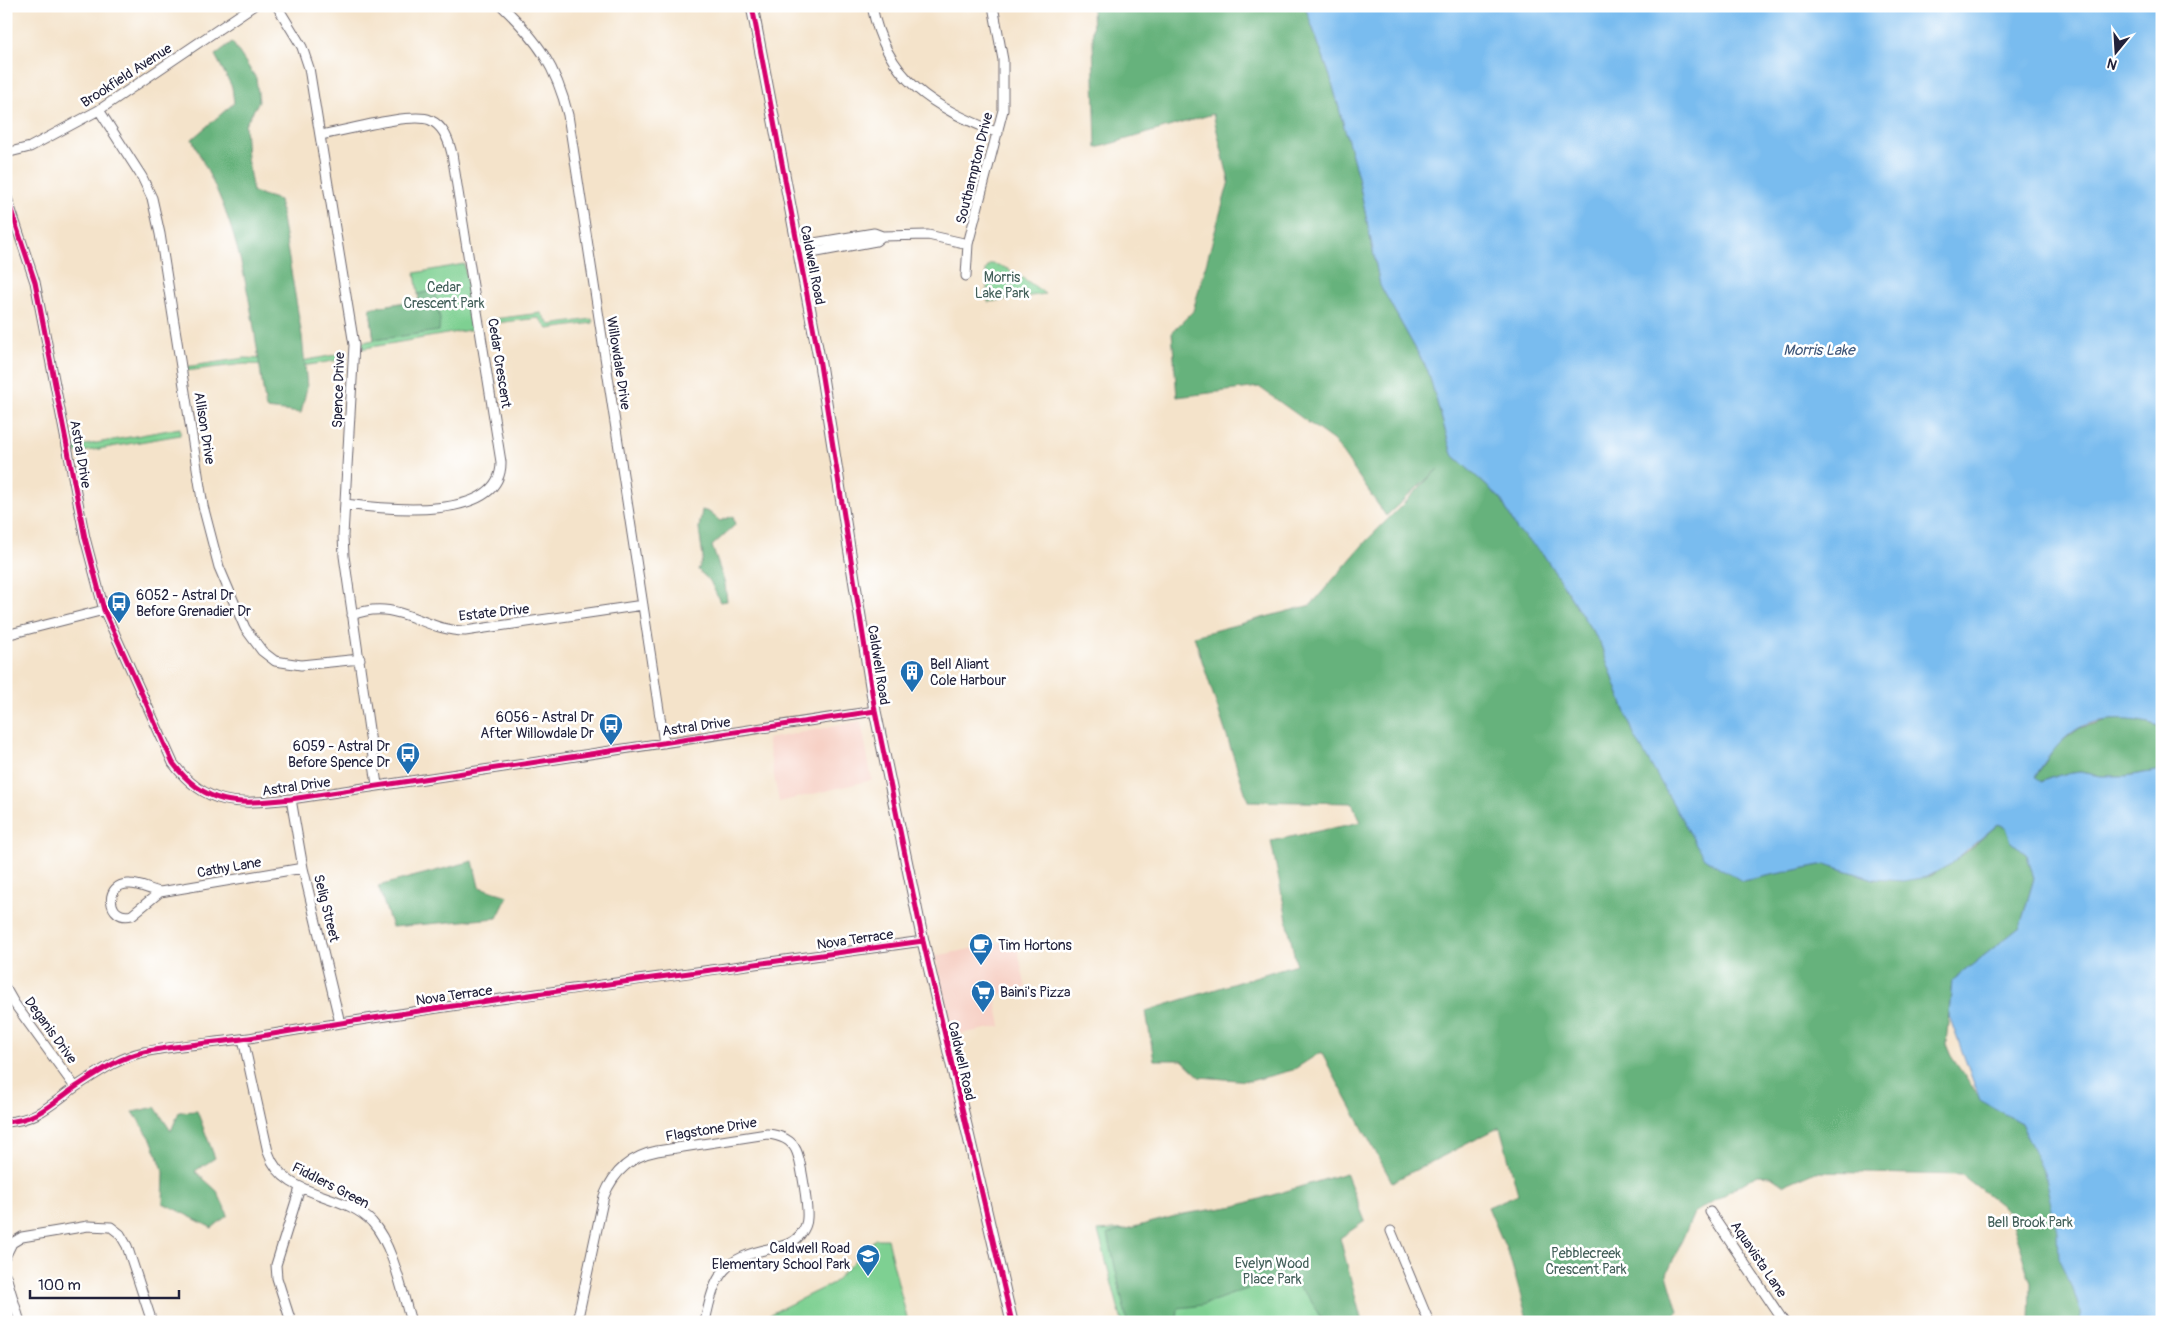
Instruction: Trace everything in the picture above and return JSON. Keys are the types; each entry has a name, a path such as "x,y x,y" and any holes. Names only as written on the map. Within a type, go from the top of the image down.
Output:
{"street":[{"name":"Brookfield Avenue","path":"6,153 30,147 99,110 253,6"},
{"name":"Spence Drive","path":"276,6 294,33 306,56 354,345 344,556 377,785"},
{"name":"Willowdale Drive","path":"502,6 528,31 543,52 555,75 568,115 664,743"},
{"name":"Caldwell Road","path":"752,6 800,250 819,358 875,711 923,941 1012,1322"},
{"path":"872,6 883,44 909,82 921,94 951,114 998,133"},
{"name":"Southampton Drive","path":"966,276 968,244 1003,110 1003,60 993,6"},
{"name":"Allison Drive","path":"99,110 142,177 152,198 162,243 203,506 220,567 245,628 262,651 276,661 301,665 360,659"},
{"name":"Cedar Crescent","path":"320,135 416,117 434,122 445,134 452,154 501,462 499,477 491,490 477,499 443,507 380,508 345,504"},
{"name":"Astral Drive","path":"6,195 35,282 85,538 104,610 169,756 181,775 209,795 244,804 291,799 875,711"},
{"path":"800,250 817,252 876,240 882,236 928,235 968,244"},
{"name":"Estate Drive","path":"352,615 367,610 388,610 443,628 465,631 643,605"},
{"path":"6,635 104,610"},
{"name":"Selig Street","path":"291,799 303,868 340,1023"},
{"name":"Cathy Lane","path":"160,892 132,915 128,916 118,913 111,905 110,900 114,890 122,884 138,885 160,892 303,868"},
{"name":"Nova Terrace","path":"6,1122 20,1120 42,1112 75,1087 122,1060 141,1053 243,1040 340,1023 923,941"},
{"name":"Deganis Drive","path":"6,989 75,1087"},
{"name":"Fiddlers Green","path":"243,1040 270,1158 283,1177 300,1188 353,1209 373,1224 388,1251 411,1322"},
{"name":"Flagstone Drive","path":"577,1322 604,1196 612,1180 625,1165 640,1156 657,1151 767,1134 780,1136 796,1150 807,1215 804,1228 800,1236 789,1244 751,1252 731,1263 721,1273 712,1293 705,1322"},
{"path":"291,1322 277,1278 276,1265 300,1188"},
{"name":"Aquavista Lane","path":"1710,1212 1784,1322"},
{"path":"6,1255 12,1243 22,1237 95,1225 111,1227 120,1234 127,1246 152,1322"},
{"path":"1392,1230 1429,1322"},
{"path":"6,1276 20,1322"}],"shaded area":[{"path":"861,721 872,780 779,802 767,739"},
{"path":"1016,940 1026,989 995,996 1001,1026 951,1036 935,956"}],"green space":[{"path":"1092,6 1305,6 1331,79 1358,177 1380,285 1428,371 1452,454 1501,499 1517,530 1543,554 1600,643 1635,737 1742,881 1825,864 1874,879 1931,876 1968,851 1998,824 2006,827 2011,841 2027,855 2034,878 2020,927 1952,981 1946,1044 1951,1056 1980,1099 2021,1123 2046,1171 2087,1322 2030,1322 2031,1283 2008,1211 1962,1175 1814,1172 1784,1185 1771,1176 1757,1175 1694,1213 1667,1274 1678,1312 1667,1322 1528,1322 1510,1258 1488,1207 1518,1194 1500,1127 1392,1182 1321,1052 1293,1070 1250,1081 1200,1077 1182,1060 1154,1060 1146,1011 1296,964 1271,841 1361,822 1352,803 1248,801 1194,636 1311,605 1367,540 1438,469 1386,516 1334,441 1259,387 1177,397 1172,332 1193,311 1229,181 1213,114 1096,148"},
{"path":"232,42 256,78 259,101 245,125 247,158 253,192 279,200 302,336 307,387 301,413 266,409 251,310 241,261 222,204 192,139 234,103 232,87 215,55"},
{"name":"Cedar Crescent Park","path":"464,264 475,329 360,349 359,343 374,340 370,308 419,300 415,273"},
{"name":"Morris Lake Park","path":"990,264 1011,271 1045,294 988,302 986,270"},
{"path":"434,290 440,319 439,331 374,340 370,308 419,300 418,294"},
{"path":"541,313 550,325 592,319 593,323 548,329 539,318 487,324 486,320"},
{"path":"346,353 346,359 302,366 244,364 185,371 185,367 245,358 302,361"},
{"path":"180,428 180,435 76,453 74,447"},
{"path":"702,510 709,512 720,521 733,516 735,525 712,546 725,584 727,601 720,602 710,581 698,570 703,558 699,528"},
{"path":"2112,719 2138,720 2162,727 2162,770 2126,776 2101,776 2080,772 2060,775 2040,782 2035,777 2058,744 2080,728"},
{"path":"473,861 479,887 508,896 497,918 392,927 378,886"},
{"path":"155,1107 171,1131 179,1112 197,1111 215,1158 195,1171 217,1191 228,1215 212,1228 163,1203 164,1172 151,1139 133,1112"},
{"name":"Evelyn Wood Place Park","path":"1346,1173 1365,1221 1340,1238 1362,1322 1322,1322 1308,1296 1300,1288 1286,1282 1262,1285 1201,1305 1178,1308 1177,1322 1127,1322 1108,1234 1183,1214 1236,1206"},
{"name":"Evelyn Wood Place Park","path":"1310,1218 1336,1322 1122,1322 1098,1231"},
{"name":"Caldwell Road Elementary School Park","path":"875,1239 887,1239 908,1322 767,1322 768,1315 833,1283"}],"water":[{"name":"Morris Lake","path":"1305,6 2162,6 2162,727 2131,720 2109,720 2088,724 2072,733 2060,744 2049,756 2035,777 2041,782 2060,775 2080,772 2101,776 2126,776 2162,770 2162,1322 2081,1322 2080,1311 2072,1286 2058,1258 2057,1232 2044,1173 2021,1123 1980,1100 1949,1016 1952,981 2020,927 2034,878 2027,855 2011,841 2006,827 1998,824 1949,865 1927,877 1903,881 1874,879 1825,864 1742,881 1704,858 1635,737 1600,643 1543,554 1517,530 1501,499 1452,454 1428,371 1380,285 1358,177 1331,79"}],"cycle path":[{"path":"752,6 819,358 875,711 923,941 1012,1322"},
{"path":"6,195 35,282 85,538 104,610 173,763 199,789 212,796 241,802 291,799 875,711"},
{"path":"6,1122 27,1118 44,1110 109,1066 144,1052 509,998 923,941"}],"place":[{"name":"6052 - Astral Dr Before Grenadier Dr","path":"119,624"},
{"name":"Bell Aliant Cole Harbour","path":"912,693"},
{"name":"6056 - Astral Dr After Willowdale Dr","path":"611,746"},
{"name":"6059 - Astral Dr Before Spence Dr","path":"408,775"},
{"name":"Tim Hortons","path":"981,966"},
{"name":"Baini's Pizza","path":"983,1013"},
{"name":"Caldwell Road Elementary School Park","path":"868,1277"}],"park label":[{"name":"Bell Brook Park","path":"2030,1222"},
{"name":"Pebblecreek Crescent Park","path":"1586,1262"}]}
